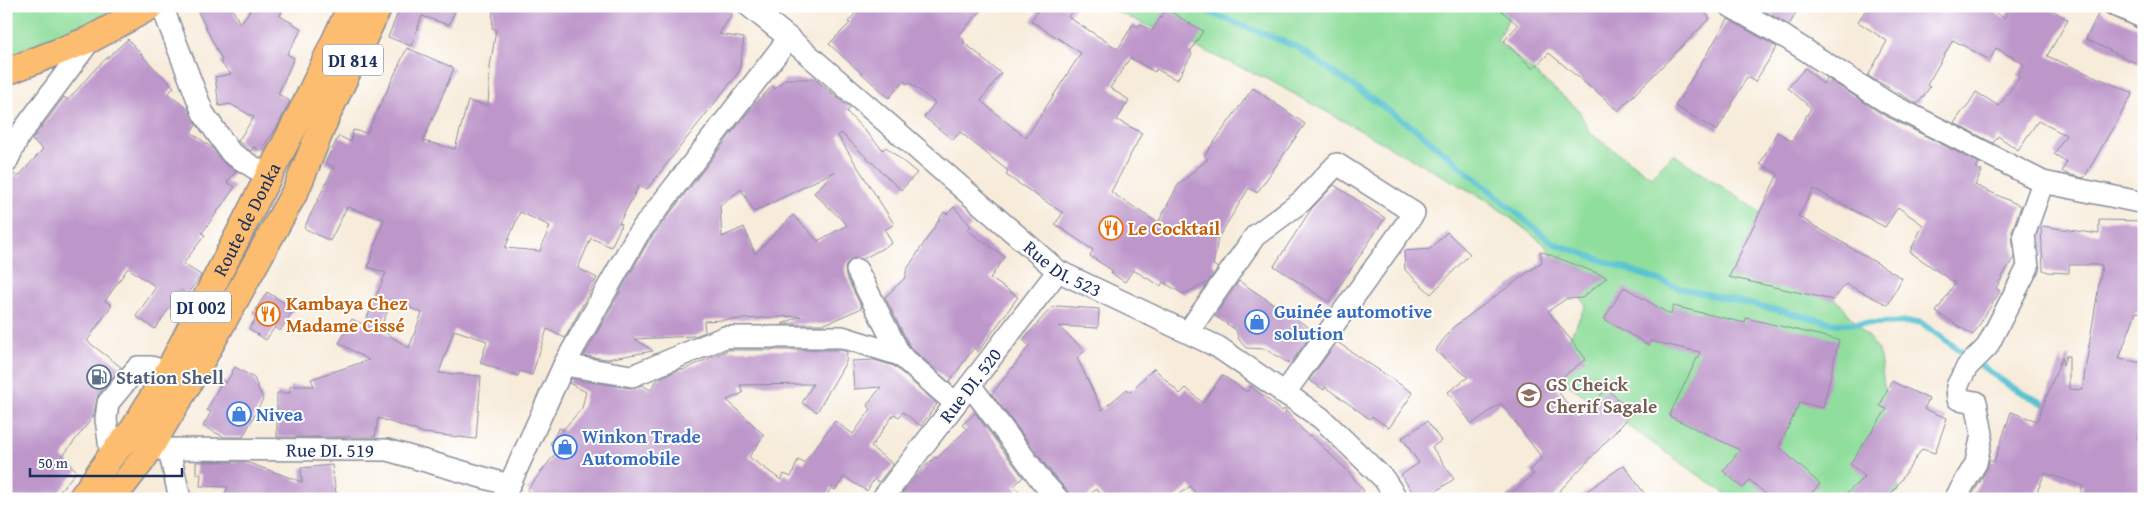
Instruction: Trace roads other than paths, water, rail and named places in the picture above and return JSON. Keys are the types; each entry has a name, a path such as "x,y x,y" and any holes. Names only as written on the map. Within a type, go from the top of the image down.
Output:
{"main road":[{"path":"6,72 91,39 151,6"},
{"name":"Route de Donka","path":"112,499 158,450 193,376 296,190 316,110 351,6"},
{"name":"Route de Donka","path":"81,499 111,456 133,430 168,372 269,177 316,110 378,6"}],"street":[{"path":"162,6 203,113 231,153 269,177"},
{"name":"Rue DI. 523","path":"749,6 790,38 1058,272 1188,332 1218,348 1321,418 1384,479 1396,499"},
{"path":"1730,6 1785,37 1888,103 2043,182 2144,203"},
{"path":"2117,6 2144,18"},
{"path":"506,492 564,365 638,234 790,38"},
{"path":"6,163 19,136 91,39"},
{"path":"1188,332 1255,236 1302,201 1336,164 1414,213 1284,394"},
{"path":"1956,499 1976,463 1982,434 1976,402 1958,399 1957,386 1967,367 1987,347 2028,267 2024,235 2043,182"},
{"path":"857,270 900,355 955,403"},
{"name":"Rue DI. 520","path":"882,499 1058,272"},
{"path":"564,365 632,376 725,337 842,337 900,355"},
{"path":"111,456 106,419 108,403 138,367 151,367 168,372"},
{"path":"970,385 1058,499"},
{"path":"158,450 180,499"},
{"name":"Rue DI. 519","path":"158,450 387,450 506,492"}],"waterway":[{"path":"1193,6 1297,47 1418,131 1553,243 1680,288 1838,324 1920,322 2011,387 2050,407"},
{"path":"2130,432 2144,435"}],"place":[{"name":"Le Cocktail","path":"1111,228"},
{"name":"Kambaya Chez Madame Cissé","path":"268,314"},
{"name":"Guinée automotive solution","path":"1257,322"},
{"name":"Station Shell","path":"99,377"},
{"name":"GS Cheick Cherif Sagale","path":"1529,395"},
{"name":"Nivea","path":"239,414"},
{"name":"Winkon Trade Automobile","path":"565,447"}]}
